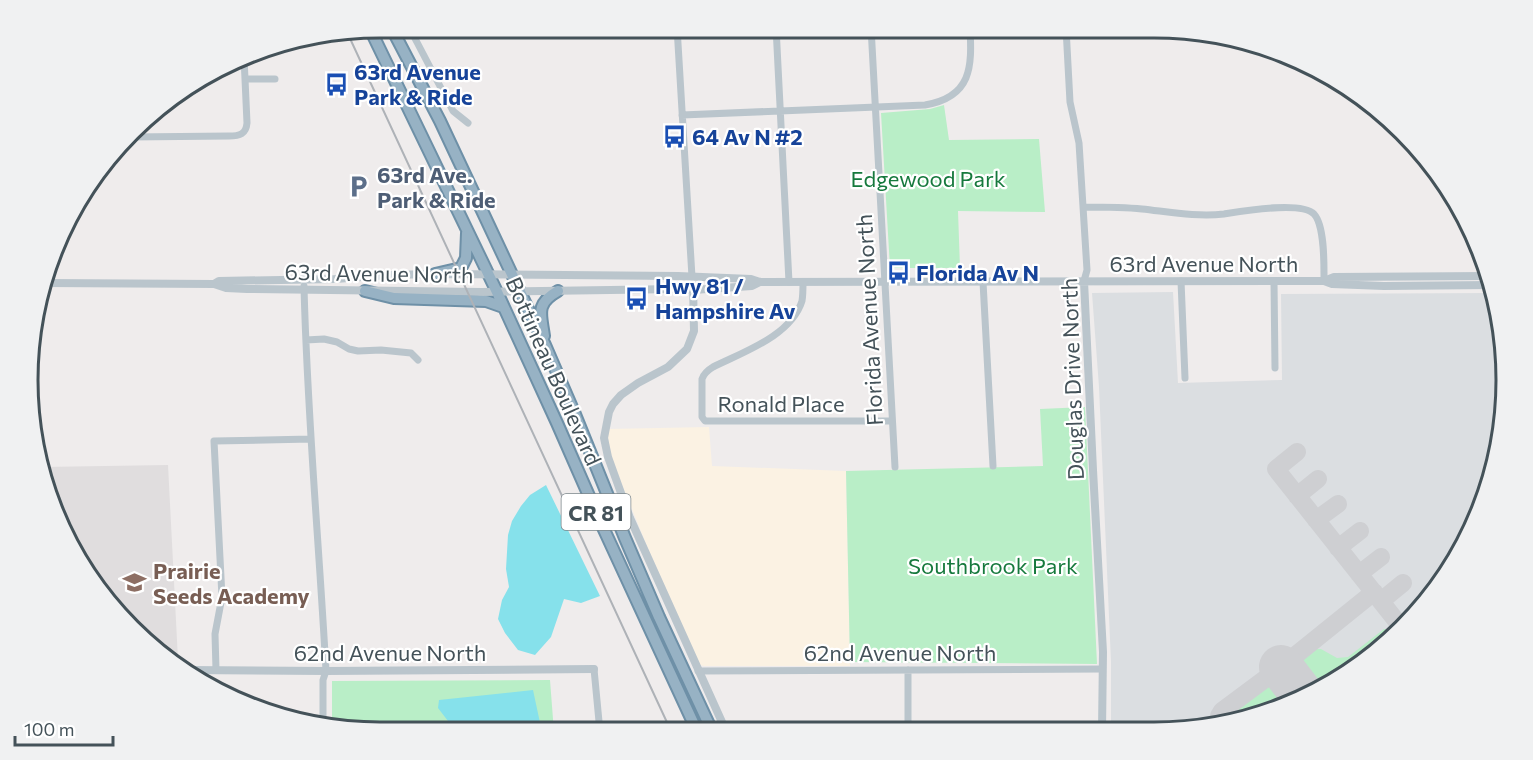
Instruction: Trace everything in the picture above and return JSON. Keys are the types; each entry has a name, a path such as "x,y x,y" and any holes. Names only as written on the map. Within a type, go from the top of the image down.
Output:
{"highway":[{"name":"Bottineau Boulevard","path":"374,38 497,291 608,540 693,722"},
{"name":"Bottineau Boulevard","path":"397,38 440,121 545,345 625,538 708,722"},
{"path":"435,274 461,268 466,258 468,230"},
{"path":"365,291 394,298 486,301 503,307"},
{"path":"545,345 541,318 542,308 548,297 558,291"}],"street":[{"path":"414,38 453,111 468,123"},
{"path":"678,38 693,290 692,336 687,350 668,367 638,383 613,404 609,412 604,438 608,457 630,518 722,722"},
{"path":"777,38 789,282"},
{"name":"Florida Avenue North","path":"872,38 895,467"},
{"path":"682,115 875,108 937,103 955,93 962,85 972,55 971,38"},
{"name":"Douglas Drive North","path":"1067,38 1070,102 1079,143 1087,270 1084,281 1103,652 1102,722"},
{"path":"139,137 237,136 245,133 247,123 244,66"},
{"path":"245,79 274,79"},
{"path":"1083,207 1122,208 1192,215 1215,215 1272,208 1308,210 1316,217 1321,229 1323,281"},
{"name":"63rd Avenue North","path":"214,284 219,281 489,274 678,276 751,279 760,282 1323,281 1332,284 1384,286 1482,285"},
{"name":"63rd Avenue North","path":"1323,281 1334,277 1479,276"},
{"path":"304,279 326,671 323,680 323,718"},
{"path":"1180,281 1185,378"},
{"path":"1274,281 1275,368"},
{"name":"63rd Avenue North","path":"52,283 214,284 226,288 365,291 558,291 693,290 752,286 760,282"},
{"name":"Ronald Place","path":"803,282 799,308 778,333 706,371 702,379 702,417 705,422 892,421"},
{"path":"983,282 993,466"},
{"path":"306,340 324,339 357,351 381,350 411,353 418,360"},
{"path":"216,670 215,634 222,597 214,441 312,439"},
{"path":"594,669 599,722"},
{"name":"62nd Avenue North","path":"198,670 594,669"},
{"name":"62nd Avenue North","path":"698,671 1102,669"},
{"path":"908,670 908,722"}],"shaded area":[{"path":"1173,292 1178,383 1282,380 1281,294 1484,293 1493,335 1496,380 1493,425 1477,490 1450,551 1425,589 1379,638 1362,652 1304,687 1242,711 1175,722 1111,722 1111,662 1099,387 1092,293"},
{"path":"709,427 712,466 846,471 850,666 700,665 611,458 607,429"},
{"name":"Prairie Seeds Academy","path":"168,465 178,657 154,638 122,606 95,570 73,531 49,467"}],"green space":[{"name":"Edgewood Park","path":"944,105 949,140 1039,139 1045,212 958,211 960,268 890,268 881,113 930,109"},
{"name":"Southbrook Park","path":"1085,407 1097,664 850,662 846,471 1043,466 1040,409"},
{"path":"1384,629 1387,630 1362,652 1310,684 1300,671 1299,660 1313,649 1321,649 1337,658 1348,657"},
{"path":"550,680 553,722 358,722 332,719 332,681"},
{"path":"1268,686 1279,686 1286,695 1232,713 1246,699"}],"water":[{"path":"546,485 600,596 581,603 564,599 551,637 535,655 518,650 498,619 502,600 509,587 506,569 508,535 512,521 530,495"},
{"path":"533,690 540,722 449,722 438,708 439,700"}],"taxiway":[{"path":"1297,452 1276,469 1396,621"},
{"path":"1297,496 1318,479"},
{"path":"1316,520 1338,504"},
{"path":"1338,548 1360,531"},
{"path":"1359,574 1381,557"},
{"path":"1381,601 1403,583"},
{"path":"1219,716 1222,711 1374,592"}],"runway":[{"path":"1281,667 1298,690"}],"railway":[{"path":"350,39 667,722"}],"place":[{"name":"63rd Avenue Park & Ride","path":"336,84"},
{"name":"64 Av N #2","path":"674,136"},
{"name":"63rd Ave. Park & Ride","path":"359,187"},
{"name":"Florida Av N","path":"898,272"},
{"name":"Hwy 81 / Hampshire Av","path":"637,298"},
{"name":"Prairie Seeds Academy","path":"135,583"}]}
